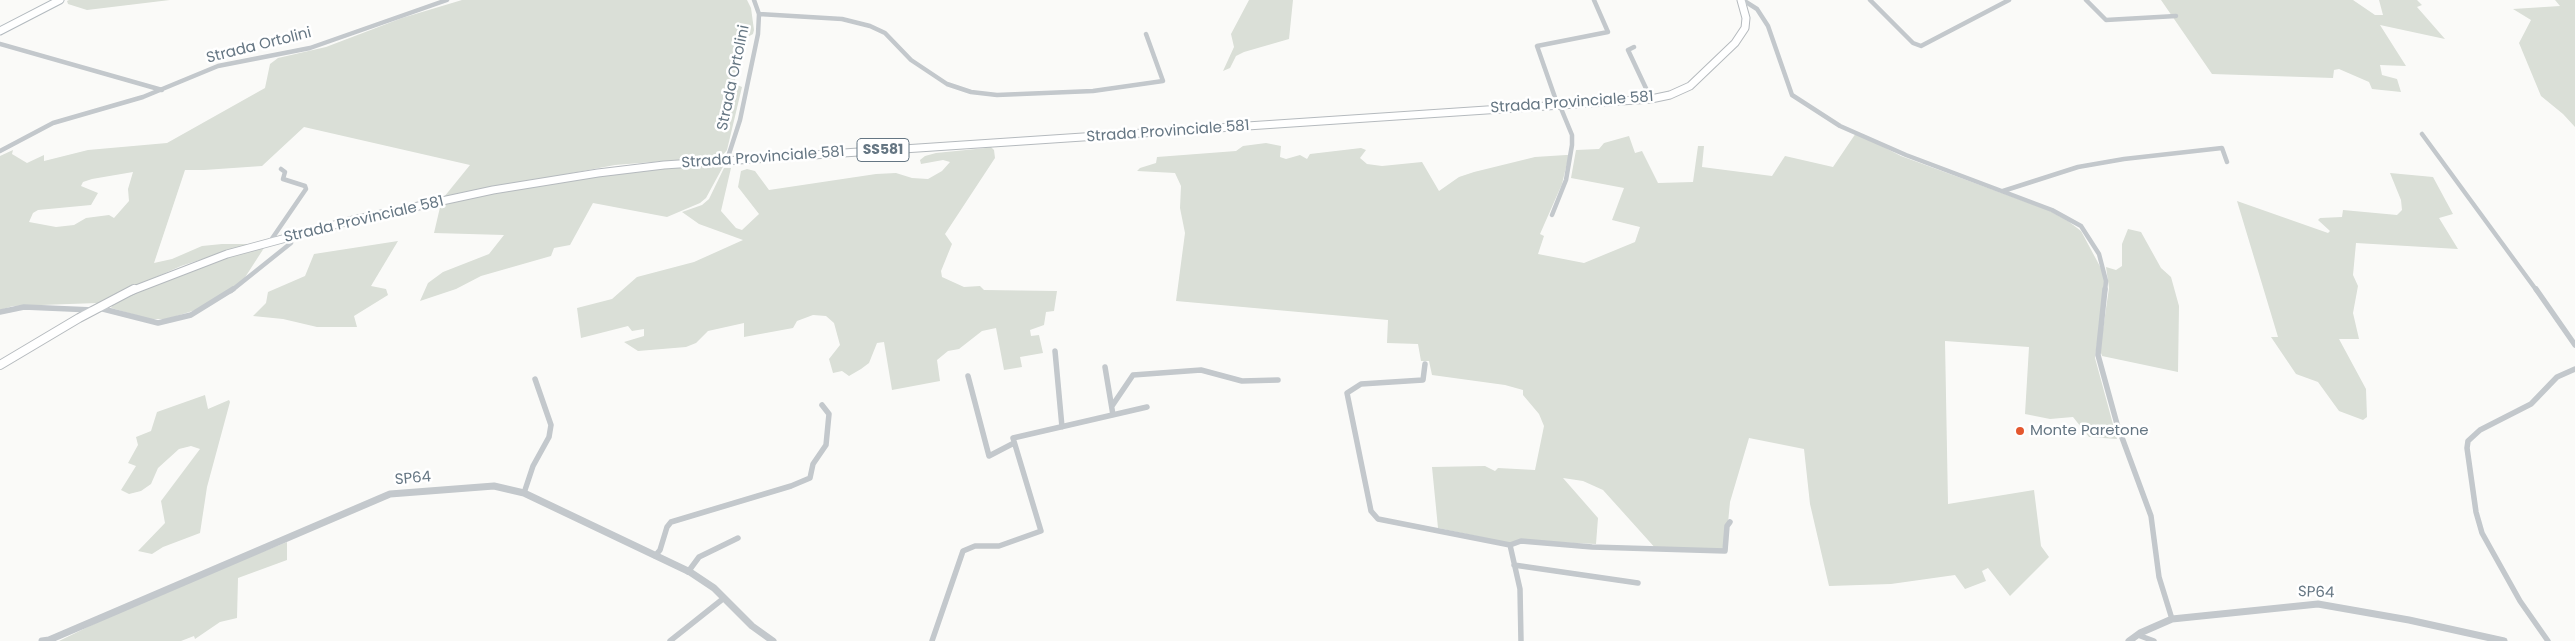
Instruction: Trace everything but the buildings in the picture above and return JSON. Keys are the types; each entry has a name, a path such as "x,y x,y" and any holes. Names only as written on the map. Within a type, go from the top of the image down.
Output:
{"main road":[{"path":"0,31 60,0"},
{"name":"Strada Provinciale 581","path":"0,365 96,309 140,286 182,270 268,243 349,222 493,190 607,172 727,160 1651,99 1670,95 1690,86 1705,74 1735,43 1745,28 1746,18 1742,0"}],"street":[{"name":"Strada Ortolini","path":"0,151 53,123 126,103 163,90 218,66 310,48 393,17 447,0"},
{"name":"Strada Ortolini","path":"727,160 740,120 758,34 759,14 754,0"},
{"path":"1552,215 1566,180 1572,135 1559,106 1538,46 1608,32 1594,0"},
{"path":"1742,0 1757,9 1768,26 1792,95 1840,126 1906,155 2069,218 2085,231 2099,254 2106,281 2098,354 2117,424 2151,516 2159,577 2172,619"},
{"path":"1870,0 1913,43 1921,46 1986,14 2009,0"},
{"path":"2086,0 2106,20 2176,16"},
{"path":"759,14 842,19 865,24 885,33 911,60 947,84 971,92 997,96 1044,92 1093,92 1163,81 1146,34"},
{"path":"0,44 163,90"},
{"path":"1634,47 1628,50 1651,99"},
{"path":"2422,134 2545,301 2575,345"},
{"path":"2002,192 2078,167 2124,159 2222,148 2227,162"},
{"path":"268,243 306,189 305,186 283,179 285,172 281,169"},
{"path":"0,312 24,307 96,309 158,323 191,315 222,298 291,243"},
{"path":"1055,351 1062,427"},
{"path":"1425,364 1423,380 1361,384 1347,393 1372,514 1378,519 1510,546 1521,541 1592,546 1725,551 1727,526 1730,522"},
{"path":"1105,367 1113,415"},
{"path":"2548,641 2520,601 2482,533 2476,512 2467,448 2468,441 2480,430 2531,404 2557,377 2575,369"},
{"path":"1112,406 1133,375 1202,370 1247,382 1278,380"},
{"path":"968,376 989,456 1014,443"},
{"path":"524,493 533,466 549,438 551,425 535,379"},
{"path":"655,556 660,550 667,528 671,522 791,486 810,478 814,464 826,445 828,414 822,404"},
{"path":"932,641 963,551 975,546 999,546 1041,531 1013,438 1148,407"},
{"name":"SP64","path":"42,641 49,640 390,494 494,486 524,493 688,572 714,588 752,626 773,641"},
{"path":"688,572 699,557 738,538"},
{"path":"1510,546 1521,606 1521,641"},
{"path":"1514,564 1638,582"},
{"path":"670,641 724,598"},
{"name":"SP64","path":"2130,641 2138,635 2172,619 2318,604 2409,620 2504,641"},
{"path":"2138,635 2154,641"}],"shaded area":[{"path":"170,0 87,10 68,4 67,1"},
{"path":"462,0 747,0 751,8 754,30 753,34 744,39 735,80 735,84 742,87 727,150 723,155 615,165 444,197 470,165 304,127 262,166 185,170 154,263 172,259 202,246 249,244 181,266 98,303 13,306 0,310 0,156 13,150 12,154 27,163 44,155 44,161 88,150 167,143 265,88 270,64 278,58 326,47 402,18","holes":["133,172 128,189 129,201 114,218 109,215 86,218 74,225 56,227 29,222 33,213 38,210 91,205 98,193 81,186 83,182"]},
{"path":"1249,0 1293,0 1289,39 1244,52 1236,56 1230,68 1223,71 1234,47 1231,34"},
{"path":"2161,0 2353,0 2375,15 2383,15 2379,0 2417,0 2422,5 2417,7 2445,39 2380,25 2406,66 2380,65 2382,75 2397,79 2401,92 2372,89 2369,82 2339,69 2334,70 2333,78 2212,74"},
{"path":"2555,0 2575,0 2575,127 2563,114 2541,96 2519,43 2531,20 2513,9 2560,6"},
{"path":"1856,133 1901,156 2048,210 2068,221 2081,231 2103,272 2105,287 2095,358 2117,439 2089,437 2073,417 2050,419 2025,414 2029,347 1945,341 1948,504 2034,490 2041,546 2049,557 2010,596 1988,568 1982,571 1986,581 1965,589 1955,575 1891,584 1829,586 1810,504 1804,449 1749,438 1730,502 1726,544 1720,551 1657,550 1603,490 1583,481 1563,478 1598,518 1596,544 1529,541 1509,543 1438,528 1432,467 1485,466 1495,471 1498,468 1535,470 1544,426 1539,414 1523,395 1523,390 1505,385 1432,375 1429,361 1421,361 1418,344 1387,343 1388,320 1176,301 1185,233 1180,208 1181,186 1175,173 1137,171 1140,168 1156,163 1157,157 1236,151 1243,146 1266,143 1281,146 1280,157 1286,159 1300,155 1307,159 1310,154 1361,148 1366,150 1360,158 1367,164 1382,166 1422,162 1439,191 1459,177 1474,172 1535,157 1569,155 1562,184 1540,234 1544,236 1538,254 1584,263 1635,242 1640,227 1612,220 1624,188 1571,178 1576,150 1599,149 1604,143 1629,136 1635,153 1642,151 1658,183 1693,182 1698,146 1704,146 1702,167 1772,176 1785,156 1833,167"},
{"path":"988,144 994,150 995,158 945,234 952,244 941,271 942,277 964,287 980,286 984,290 1057,291 1054,311 1046,312 1044,325 1030,330 1031,336 1039,335 1043,353 1020,357 1022,367 1004,370 996,328 982,331 959,349 948,351 937,360 940,381 892,390 884,342 877,343 869,363 861,369 849,376 842,371 833,373 829,359 840,345 834,323 826,316 813,315 797,321 793,328 744,337 744,323 708,331 696,343 686,347 638,351 624,342 644,336 644,329 632,331 628,326 581,338 577,308 612,299 637,277 694,262 743,240 699,224 682,212 702,205 709,199 724,168 731,168 721,211 736,228 742,230 759,214 738,187 741,171 747,169 755,171 769,190 876,174 896,173 912,178 928,179 942,171 950,162 943,160 921,164 920,160 925,156 936,153 986,148"},
{"path":"725,163 706,198 700,203 667,217 593,203 570,245 554,248 551,256 481,276 456,289 420,301 428,283 443,272 489,254 504,235 434,233 441,203 625,170"},
{"path":"2390,173 2433,177 2453,214 2439,218 2458,249 2356,243 2353,275 2358,286 2353,313 2359,339 2339,339 2366,389 2367,417 2363,420 2339,411 2318,382 2296,374 2271,337 2278,337 2237,201 2328,233 2330,231 2318,220 2320,218 2342,217 2343,210 2397,215 2402,210 2401,200"},
{"path":"2128,229 2141,232 2161,268 2171,277 2179,306 2178,372 2102,356 2100,350 2109,288 2106,267 2116,270 2122,266 2122,244"},
{"path":"398,241 371,286 386,289 388,295 354,316 357,327 317,327 283,319 253,316 266,303 268,292 305,276 314,254"},
{"path":"264,248 242,282 202,308 167,319 150,319 111,308 114,303 164,279 214,261"},
{"path":"205,395 208,409 229,400 230,402 207,487 200,533 163,547 152,554 138,551 165,523 161,501 200,449 191,446 179,449 158,468 151,484 141,491 129,494 121,490 136,466 128,463 138,445 136,437 151,431 157,412"},
{"path":"287,542 287,560 238,578 237,618 220,622 195,639 194,636 181,641 59,641 145,599"}],"place":[{"name":"Monte Paretone","path":"2020,431"}]}
